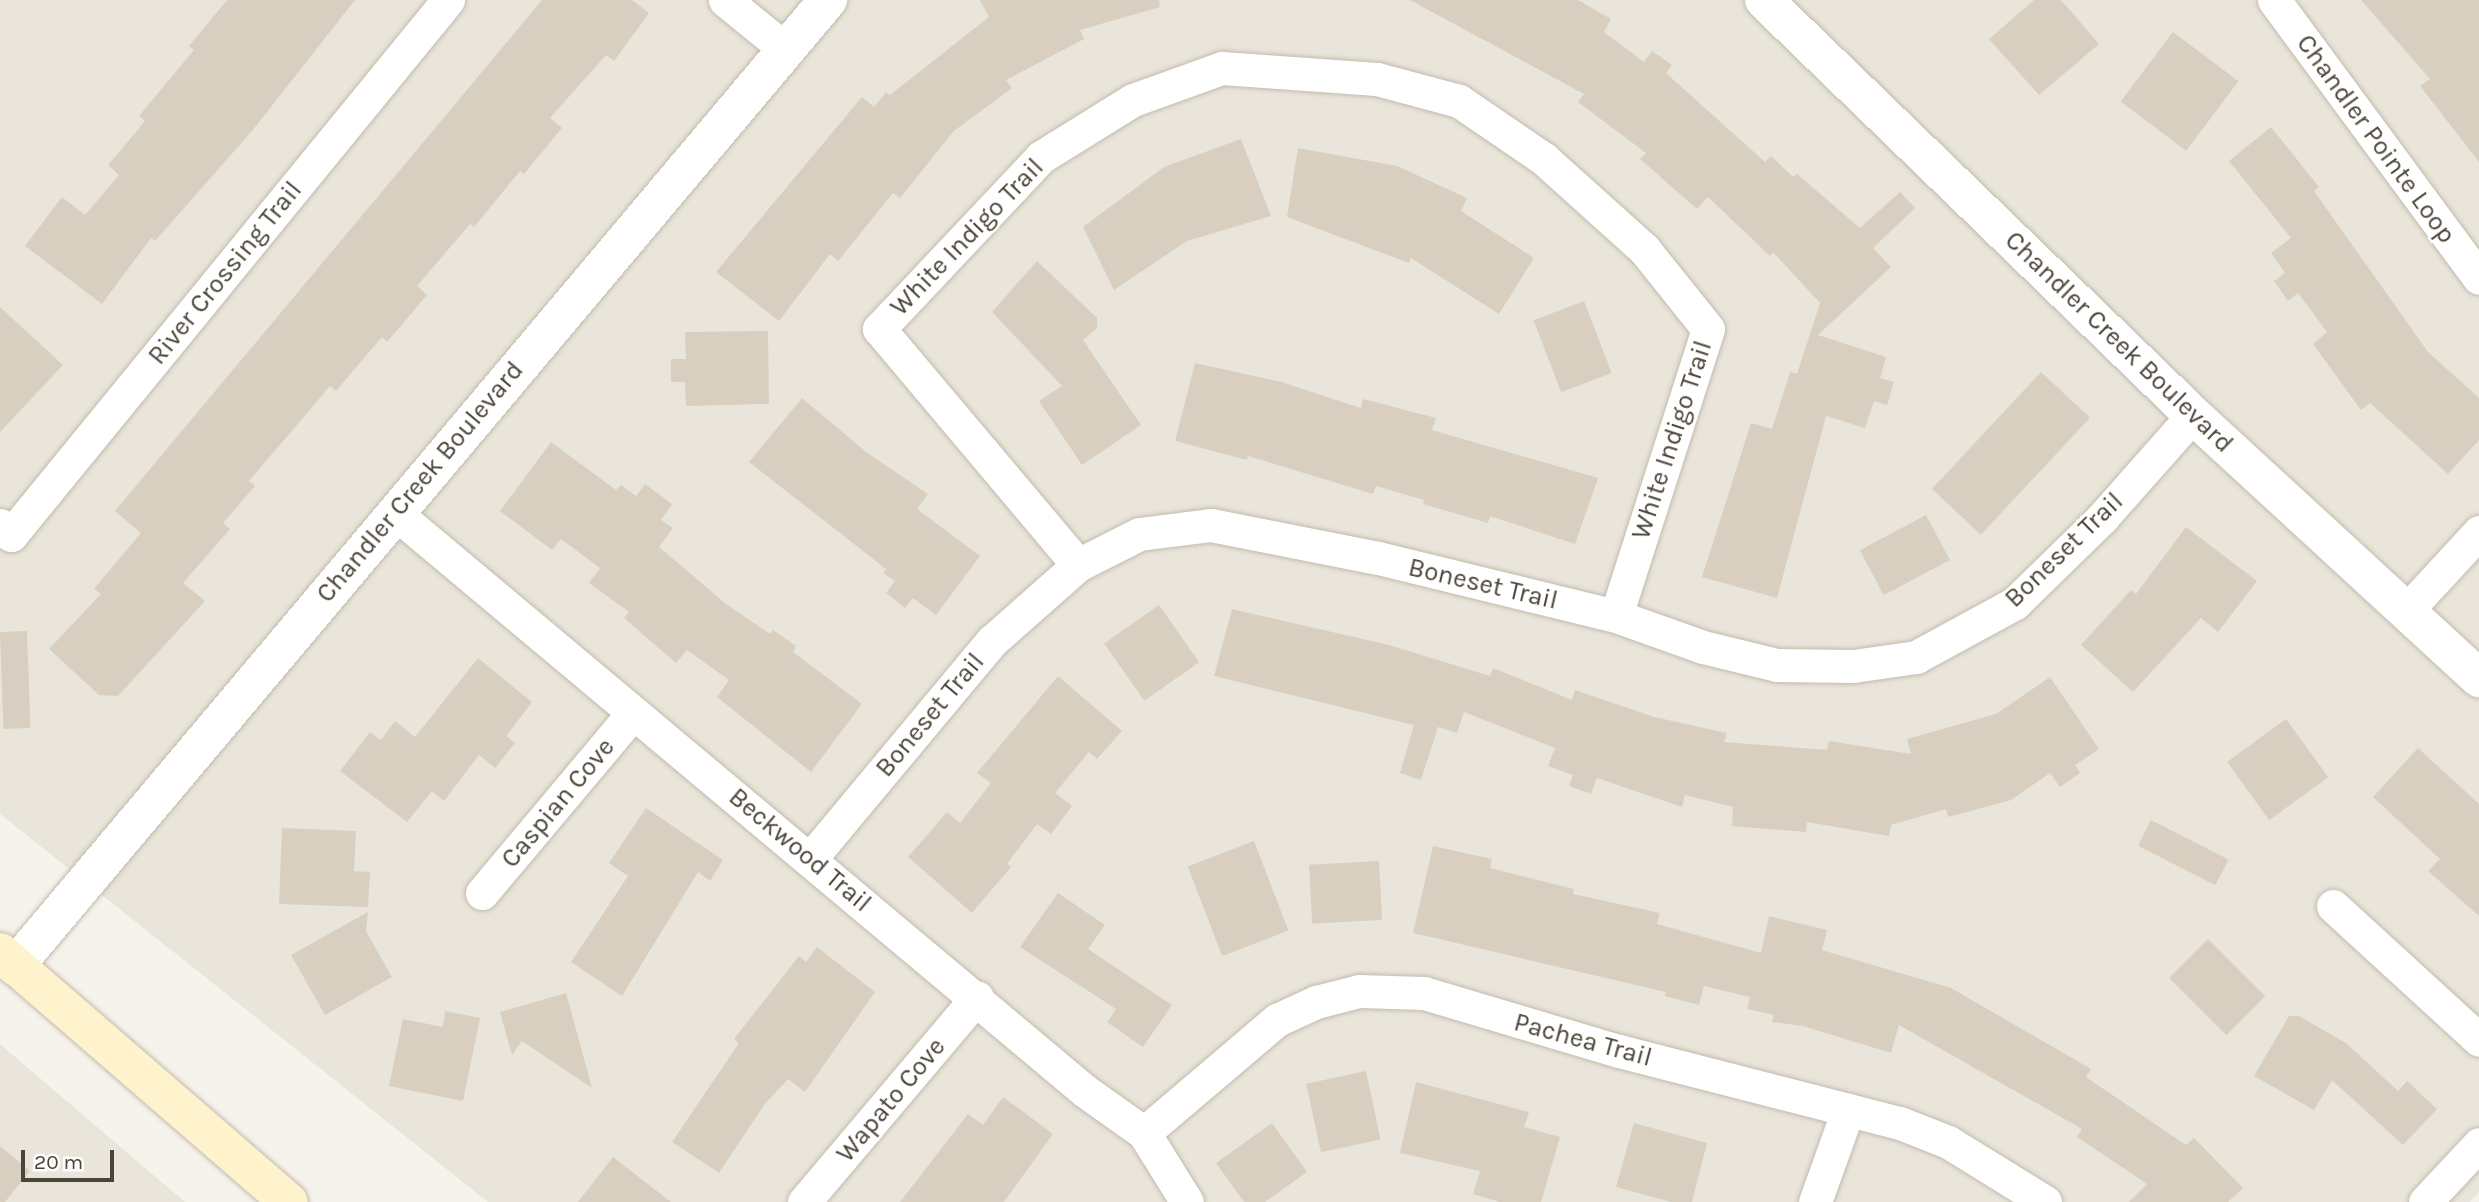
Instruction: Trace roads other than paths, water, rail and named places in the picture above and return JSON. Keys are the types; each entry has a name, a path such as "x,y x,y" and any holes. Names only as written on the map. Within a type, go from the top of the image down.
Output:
{"main road":[{"path":"8,960 289,1202"}],"street":[{"name":"River Crossing Trail","path":"0,525 11,535 448,0"},
{"path":"725,0 784,48"},
{"name":"Chandler Creek Boulevard","path":"8,960 394,512 784,48 828,0"},
{"name":"Chandler Creek Boulevard","path":"1765,0 2193,415 2408,609 2479,678"},
{"name":"Chandler Pointe Loop","path":"2274,0 2479,278"},
{"name":"White Indigo Trail","path":"1078,565 879,329 1041,157 1133,100 1222,68 1377,79 1459,101 1544,159 1644,249 1708,329 1616,616"},
{"name":"Boneset Trail","path":"811,858 992,640 1078,565 1139,534 1211,525 1378,558 1616,616 1703,647 1777,665 1853,666 1916,657 2015,603 2102,518 2193,415"},
{"name":"Beckwood Trail","path":"394,512 811,858 1085,1091 1144,1133 1187,1202"},
{"path":"2408,609 2479,532"},
{"name":"Caspian Cove","path":"482,893 633,713"},
{"path":"2333,906 2479,1040"},
{"name":"Pachea Trail","path":"1144,1133 1277,1020 1316,1002 1380,990 1424,993 1606,1047 1900,1123 1948,1142 2045,1202"},
{"name":"Wapato Cove","path":"804,1202 977,998"},
{"path":"1815,1202 1848,1110"},
{"path":"2425,1202 2479,1144"}]}
